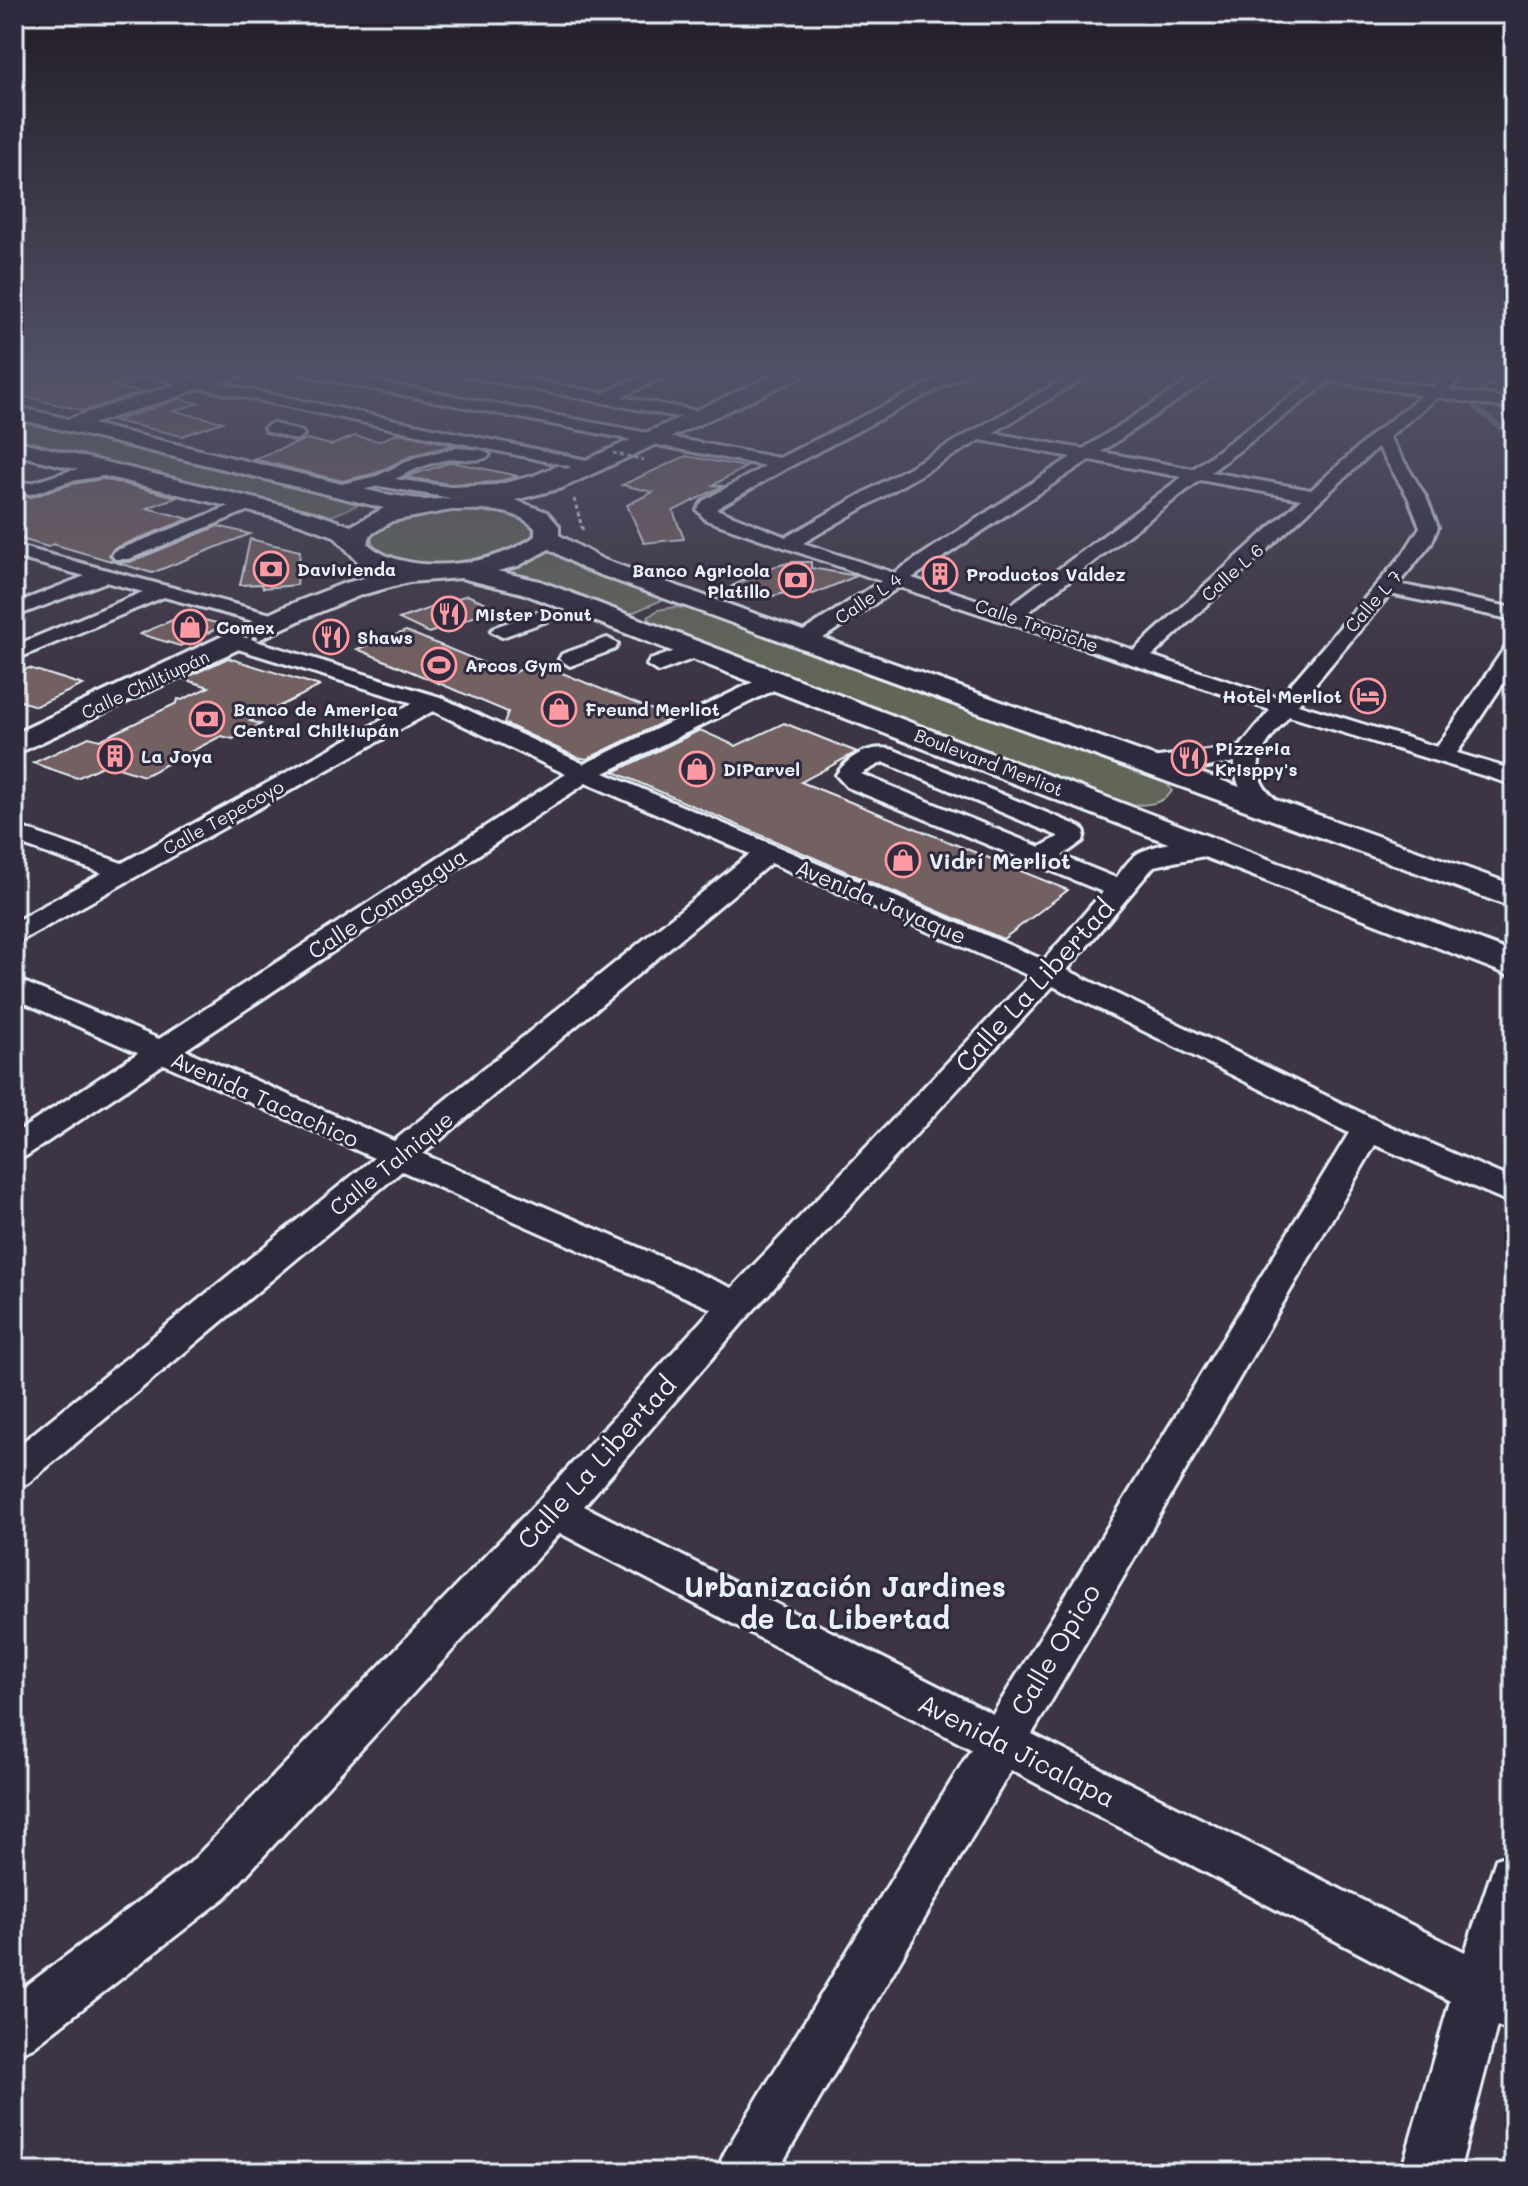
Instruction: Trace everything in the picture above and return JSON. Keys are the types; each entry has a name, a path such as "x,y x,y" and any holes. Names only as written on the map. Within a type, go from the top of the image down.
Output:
{"main road":[{"path":"125,474 305,518 343,531 357,546 381,563 450,570 518,558 532,552 545,529 554,496 565,487 593,474"},
{"path":"274,474 349,492 426,505"},
{"path":"475,503 528,492 566,474"},
{"path":"305,518 340,516 362,510 366,505 349,492"},
{"path":"357,546 369,523 404,509 475,503 516,508 593,564 1514,897"},
{"name":"Calle Chiltiupán","path":"249,633 349,578 357,546"},
{"name":"Boulevard Merliot","path":"411,573 450,570 510,579 660,650 695,650 1514,966"},
{"name":"Calle Chiltiupán","path":"14,746 249,633 339,595 411,573"},
{"path":"660,650 646,620 647,614 660,607 682,606 734,616"}],"street":[{"path":"51,474 66,478"},
{"path":"14,487 34,489 80,474"},
{"path":"349,492 395,474"},
{"path":"383,480 415,489 465,492 513,488 560,474"},
{"name":"Calle Trapiche","path":"763,474 709,505 706,510 712,516 787,544 1285,707 1514,778"},
{"path":"787,544 909,474"},
{"name":"Calle L 4","path":"805,640 1055,474"},
{"path":"1193,474 1315,496"},
{"name":"Calle L 6","path":"1137,659 1339,474"},
{"name":"Calle L 7","path":"1248,753 1424,540 1429,527 1417,497 1403,474"},
{"path":"1010,615 1198,475"},
{"path":"122,555 248,504"},
{"name":"Avenida Jayaque","path":"14,551 160,592 249,633 432,702 584,773 1049,973 1368,1129 1514,1193"},
{"path":"14,571 45,560"},
{"path":"14,611 103,576"},
{"path":"1383,587 1514,614"},
{"path":"14,654 160,592"},
{"path":"502,631 540,617"},
{"path":"570,659 607,644"},
{"path":"1443,756 1514,651"},
{"name":"Calle Comasagua","path":"14,1149 584,773 774,681"},
{"path":"703,715 688,709 725,692"},
{"name":"Calle Tepecoyo","path":"14,933 432,702"},
{"path":"1151,764 1186,763 1248,753 1246,774 1252,789 1270,808"},
{"path":"1043,856 1070,841 1072,832 886,755 871,757 848,775 856,782 1120,889"},
{"path":"968,788 1004,768"},
{"path":"1113,809 1133,826 1141,840 1145,860 1176,850 1210,847"},
{"path":"14,833 123,872"},
{"name":"Calle Talnique","path":"14,1472 767,853"},
{"name":"Calle La Libertad","path":"14,2028 208,1880 555,1511 737,1305 1049,973 1145,860"},
{"name":"Avenida Tacachico","path":"14,987 737,1305"},
{"name":"Calle Opico","path":"745,2172 1368,1129"},
{"name":"Avenida Jicalapa","path":"555,1511 1497,1997"},
{"path":"1430,2172 1497,1997 1514,1876"}],"green space":[{"path":"159,474 243,474 362,503 332,516"},
{"path":"486,509 524,519 532,527 533,537 499,555 448,565 399,561 381,553 371,539 392,521 407,515 440,510"},
{"path":"548,545 585,568 664,596 660,601 627,615 490,571"},
{"path":"688,608 1162,775 1172,791 1152,804 1110,801 656,627 648,617 658,610"}],"building":[{"path":"314,474 372,474 342,481"},
{"path":"414,474 518,476 496,482 450,484 405,477"},
{"path":"646,474 733,474 713,485 723,486 673,511 684,539 644,543 627,505 653,492 622,485"},
{"path":"103,479 177,497 147,508 189,519 114,548 109,555 115,562 130,562 218,526 250,534 152,573 53,544 48,547 14,537 14,498 32,497 72,484"},
{"name":"Davivienda","path":"250,539 300,551 297,585 263,588 262,584 240,585"},
{"name":"Banco Agricola Platillo","path":"792,562 811,562 811,568 857,576 813,594 789,592 765,598 732,586 745,580 734,577"},
{"name":"Mister Donut","path":"467,595 498,608 429,633 399,619"},
{"path":"184,615 225,625 180,646 140,634"},
{"name":"Freund Merliot","path":"406,631 510,674 538,663 672,718 587,759 576,757 504,723 508,712 357,649"},
{"path":"228,658 320,686 250,721 261,724 233,739 221,736 144,776 106,764 77,778 33,763 89,737 100,740 177,703 178,699 209,687 183,679"},
{"path":"29,668 83,685 36,706 14,699 14,674"},
{"path":"784,723 857,752 801,782 1068,890 1003,939 614,772 700,730 736,746"}],"place":[{"name":"Davivienda","path":"271,569"},
{"name":"Productos Valdez","path":"940,574"},
{"name":"Banco Agricola Platillo","path":"796,580"},
{"name":"Mister Donut","path":"449,614"},
{"name":"Comex","path":"190,627"},
{"name":"Shaws","path":"331,637"},
{"name":"Arcos Gym","path":"439,665"},
{"name":"Hotel Merliot","path":"1368,696"},
{"name":"Freund Merliot","path":"559,709"},
{"name":"Banco de America Central Chiltiupán","path":"207,719"},
{"name":"La Joya","path":"115,756"},
{"name":"Pizzeria Krisppy's","path":"1189,758"},
{"name":"DiParvel","path":"697,769"},
{"name":"Vidrí Merliot","path":"903,860"}],"district":[{"name":"Urbanización Jardines de La Libertad","path":"845,1602"}]}
